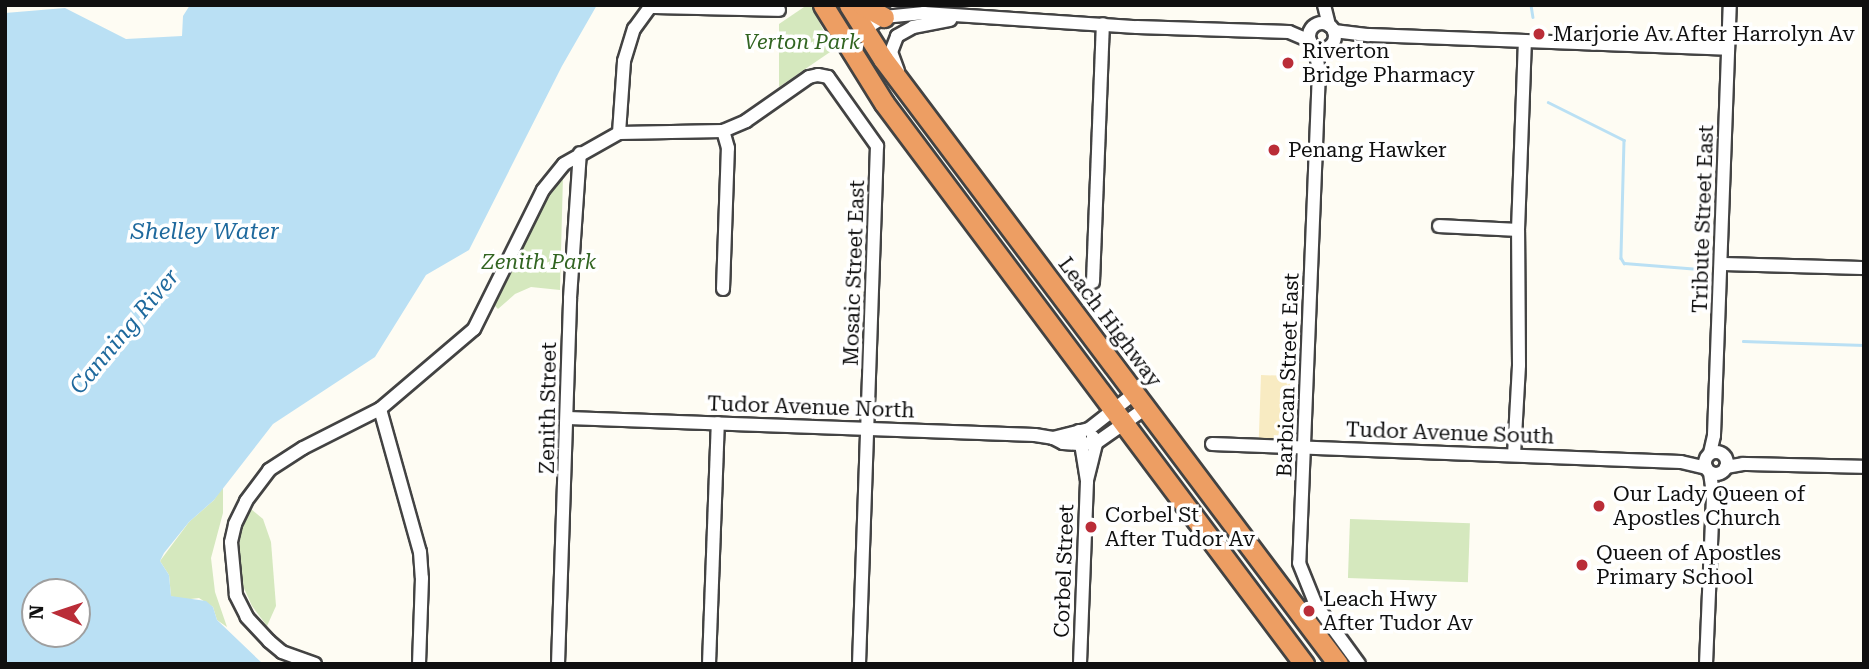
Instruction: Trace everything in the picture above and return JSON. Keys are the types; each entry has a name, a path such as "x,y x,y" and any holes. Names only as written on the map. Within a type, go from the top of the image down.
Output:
{"highway":[{"path":"823,5 864,75 1304,664"},
{"name":"Leach Highway","path":"849,5 902,84 1338,664"},
{"path":"862,5 884,17"},
{"path":"864,75 859,49 867,35"}],"street":[{"path":"1323,5 1323,35"},
{"name":"Tribute Street East","path":"1706,664 1716,463 1714,435 1730,5"},
{"path":"619,133 624,61 634,29 650,7 779,10"},
{"path":"867,35 872,25 884,17 899,13 924,13 1323,35 1728,49"},
{"path":"902,84 891,52 897,36 914,27 961,17"},
{"path":"1093,282 1104,24"},
{"name":"Barbican Street East","path":"1323,35 1319,71 1306,446 1299,563 1316,605 1359,664"},
{"path":"1514,454 1519,365 1518,230 1525,41"},
{"name":"Mosaic Street East","path":"723,131 746,121 809,77 818,75 828,77 877,146 859,664"},
{"path":"315,664 282,652 247,617 236,595 231,542 235,524 246,500 269,470 303,448 380,409 474,329 543,190 564,164 619,133 723,131 728,148 723,289"},
{"name":"Zenith Street","path":"558,664 570,298 580,153"},
{"path":"1439,226 1518,230"},
{"path":"1721,264 1864,268"},
{"name":"Tudor Avenue North","path":"1096,443 1119,417 1140,400"},
{"name":"Tudor Avenue North","path":"568,418 1053,438 1082,435 1119,417 1140,400"},
{"path":"380,409 420,552 422,578 419,664"},
{"path":"709,664 718,423"},
{"path":"1082,435 1096,443"},
{"name":"Corbel Street","path":"1080,664 1087,481 1082,435"},
{"name":"Corbel Street","path":"1087,481 1096,443"},
{"name":"Tudor Avenue South","path":"1212,444 1864,467"}],"green space":[{"name":"Verton Park","path":"811,5 833,50 779,87 779,24"},
{"name":"Zenith Park","path":"563,176 560,290 531,287 515,294 498,309 494,305 496,296 546,195"},
{"path":"223,486 223,513 211,558 215,592 227,627 217,620 213,607 199,598 182,600 171,596 169,575 160,561 189,522 214,500"},
{"path":"251,509 263,519 271,542 276,606 267,626 252,606 239,577 238,553 242,527"},
{"path":"1350,519 1470,523 1468,582 1348,578"}],"sand":[{"path":"1261,375 1293,376 1291,439 1259,438"}],"water":[{"name":"Shelley Water","path":"190,5 597,5 562,66 469,250 426,275 375,357 273,424 214,500 189,522 164,553 160,561 169,575 171,596 206,601 213,607 217,620 263,664 5,664 5,13 65,8 126,39 182,36 183,16"}],"waterway":[{"path":"1531,5 1533,17"},
{"path":"1548,102 1624,140 1621,258 1624,263 1699,269"},
{"path":"1743,341 1864,345"}],"place":[{"name":"Marjorie Av After Harrolyn Av","path":"1539,34"},
{"name":"Riverton Bridge Pharmacy","path":"1288,63"},
{"name":"Penang Hawker","path":"1274,150"},
{"name":"Our Lady Queen of Apostles Church","path":"1599,506"},
{"name":"Corbel St After Tudor Av","path":"1091,527"},
{"name":"Queen of Apostles Primary School","path":"1582,565"},
{"name":"Leach Hwy After Tudor Av","path":"1309,611"}],"water label":[{"name":"Canning River","path":"125,332"}]}
